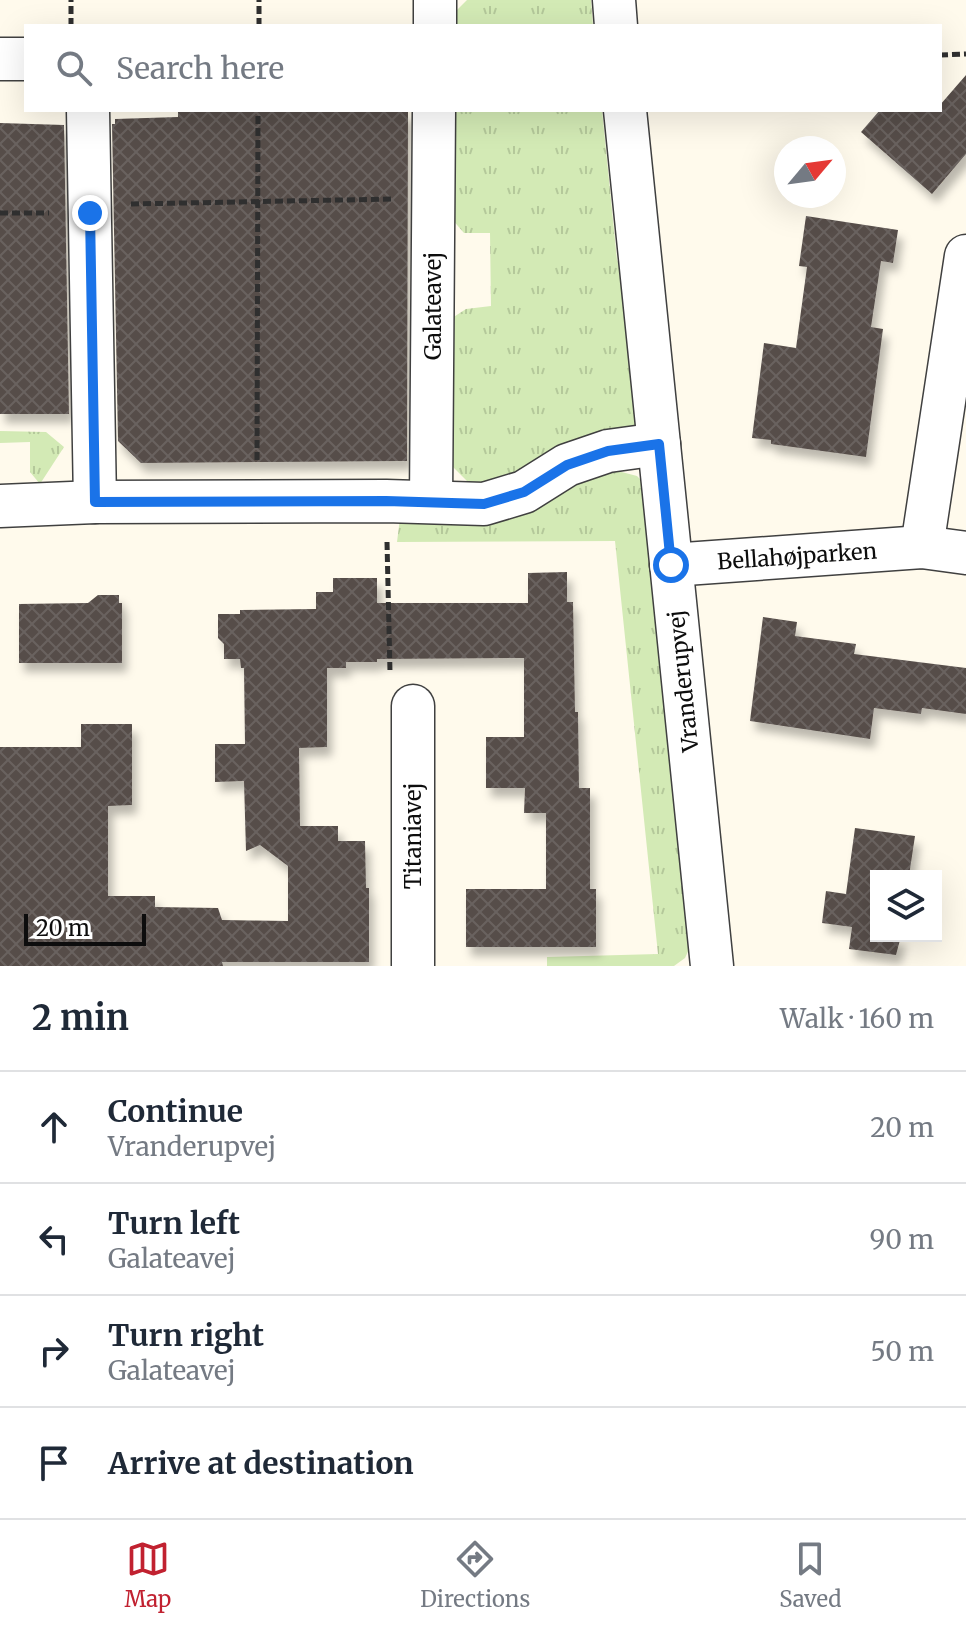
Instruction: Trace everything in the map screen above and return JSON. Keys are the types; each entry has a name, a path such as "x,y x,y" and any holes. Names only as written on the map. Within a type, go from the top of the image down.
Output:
{"street":[{"path":"435,0 435,24"},
{"path":"614,0 616,24"},
{"path":"0,59 24,59"},
{"path":"88,112 95,502"},
{"name":"Galateavej","path":"431,501 434,112"},
{"name":"Vranderupvej","path":"625,112 712,966"},
{"path":"922,547 966,256"},
{"path":"0,506 257,501 484,504 524,492 567,465 608,451 659,444"},
{"name":"Bellahøjparken","path":"671,565 922,547 966,553"},
{"name":"Titaniavej","path":"413,706 413,966"}],"path":[{"path":"71,0 71,24"},
{"path":"259,0 259,24"},
{"path":"942,55 966,54"},
{"path":"257,501 258,112"},
{"path":"90,205 434,198"},
{"path":"386,501 390,676 413,706"}],"green space":[{"path":"467,0 591,0 593,24 452,24 452,15"},
{"path":"449,112 602,112 617,260 626,275 642,418 626,433 500,483 469,483 448,462 449,320 466,309 491,306 490,233 464,233 451,218"},
{"path":"0,431 46,432 64,447 40,484 30,472 30,442 0,443"},
{"path":"614,470 637,476 646,485 692,943 685,958 674,966 547,966 547,957 658,954 615,541 397,542 400,518"}],"building":[{"path":"966,75 966,154 932,194 861,132 878,112 942,112 942,103"},
{"path":"178,112 408,112 407,461 141,463 118,441 112,124 115,124 115,119 178,117"},
{"path":"0,123 64,125 69,414 0,414"},
{"path":"806,216 898,230 893,263 881,261 871,327 883,329 866,457 771,444 771,440 752,438 764,343 796,348 807,267 799,266"},
{"path":"567,572 567,602 573,602 579,788 590,788 590,889 596,889 596,947 466,947 466,889 546,889 546,813 524,813 525,788 486,788 486,737 524,737 524,658 377,659 377,662 346,662 346,668 327,668 327,747 299,748 300,826 338,826 338,841 365,841 366,888 369,888 369,962 222,962 223,966 0,966 0,747 81,747 81,724 132,724 132,805 108,806 108,896 155,896 155,907 218,908 222,920 288,921 288,866 260,845 246,851 244,781 215,782 215,744 245,744 244,668 241,668 240,659 224,659 224,644 218,638 218,614 240,614 240,610 316,609 316,592 333,592 333,578 377,578 377,603 528,603 528,573"},
{"path":"98,595 119,595 119,603 122,603 122,663 19,663 19,604 88,603"},
{"path":"763,617 797,622 795,636 856,644 854,654 966,668 966,714 922,708 921,714 874,708 870,739 750,721"},
{"path":"855,828 915,836 910,870 870,870 870,942 899,942 896,955 849,949 852,927 822,923 826,891 846,894"}],"route":[{"path":"90,213 95,502 431,501 484,504 524,492 567,465 608,451 659,444 671,565"}]}
